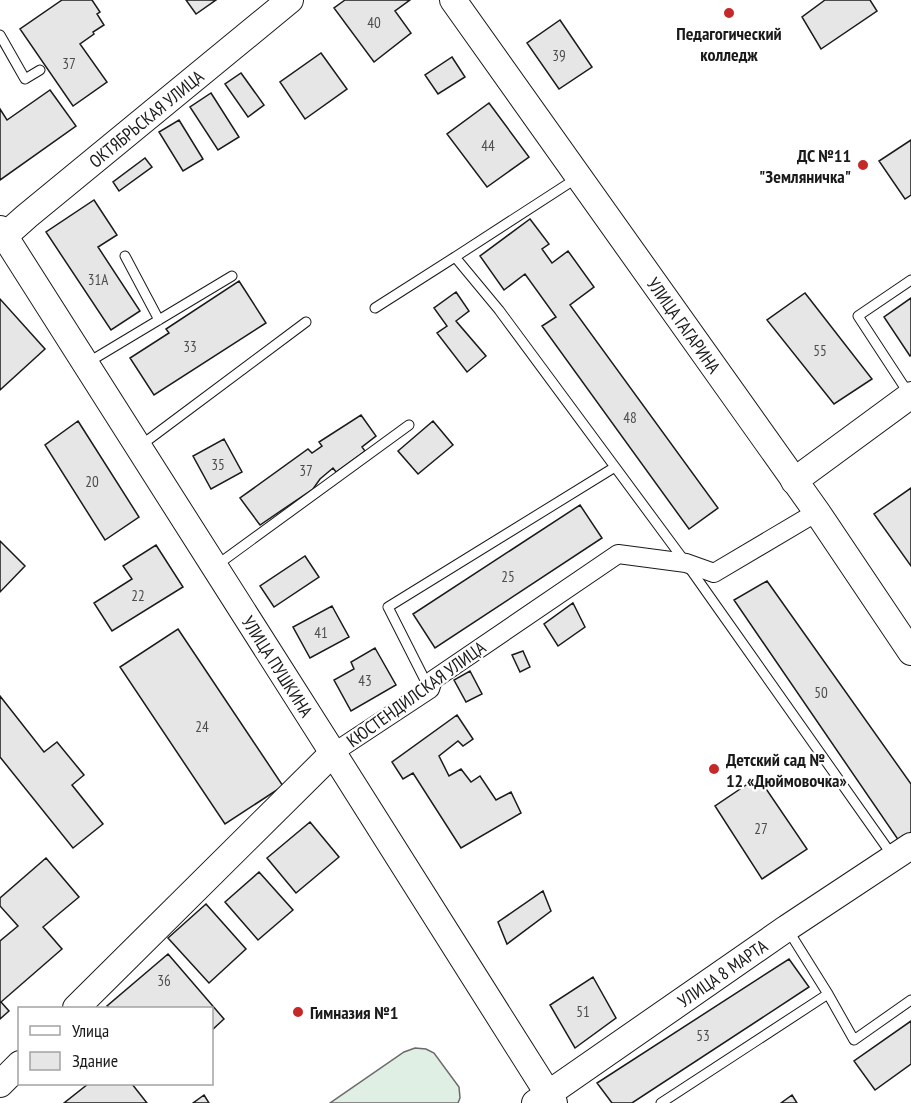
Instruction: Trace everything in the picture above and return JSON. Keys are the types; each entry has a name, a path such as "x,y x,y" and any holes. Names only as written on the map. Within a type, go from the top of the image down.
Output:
{"street":[{"name":"ОКТЯБРЬСКАЯ УЛИЦА","path":"1,237 290,0"},
{"name":"УЛИЦА ГАГАРИНА","path":"453,0 817,512 911,652"},
{"name":"УЛИЦА ПУШКИНА","path":"1,237 85,364 333,753 545,1100"},
{"path":"794,481 911,395"},
{"name":"КЮСТЕНДИЛСКАЯ УЛИЦА","path":"77,1007 333,753 430,689 433,680 618,554 686,563 714,573 817,512"},
{"name":"УЛИЦА 8 МАРТА","path":"545,1100 787,928 902,852"},
{"path":"0,1084 18,1066"}],"lane":[{"path":"0,35 25,79 40,70"},
{"path":"375,308 579,177"},
{"path":"125,256 159,320"},
{"path":"455,257 498,309 902,852"},
{"path":"85,364 232,276"},
{"path":"911,280 858,315 911,395"},
{"path":"138,448 306,322"},
{"path":"215,567 409,425"},
{"path":"430,689 388,607 615,467"},
{"path":"787,928 854,1040 911,1000"},
{"path":"661,1103 828,994"}],"green space":[{"path":"415,1048 426,1049 434,1053 459,1087 458,1103 330,1103 404,1052"}],"building":[{"path":"62,0 92,0 100,12 97,14 104,25 80,44 107,82 73,106 20,29"},
{"path":"186,0 216,0 196,14"},
{"path":"345,0 410,0 395,11 411,33 374,62 334,8"},
{"path":"825,0 870,0 877,11 821,49 802,17"},
{"path":"560,20 592,67 559,89 527,43"},
{"path":"321,53 347,89 305,119 280,82"},
{"path":"452,57 465,77 438,94 425,75"},
{"path":"241,73 264,105 248,117 225,84"},
{"path":"50,90 76,126 0,180 0,109 7,120"},
{"path":"211,93 239,137 218,150 190,107"},
{"path":"489,103 529,157 487,187 447,134"},
{"path":"179,120 203,159 183,171 159,132"},
{"path":"911,140 911,195 905,199 879,161"},
{"path":"145,158 152,167 119,191 113,182"},
{"path":"94,200 117,235 98,247 140,311 111,330 46,232"},
{"path":"530,219 549,244 542,249 552,263 568,251 594,287 570,305 718,508 689,529 542,326 556,317 525,274 504,290 480,256"},
{"path":"239,281 266,323 154,395 130,358 169,333 166,329"},
{"path":"456,292 469,311 456,321 486,356 467,372 437,333 447,326 434,308"},
{"path":"805,293 872,379 834,404 767,320"},
{"path":"911,298 911,355 910,356 884,317"},
{"path":"0,299 45,349 0,390"},
{"path":"361,415 376,436 362,447 365,451 336,472 333,468 320,479 313,489 260,525 240,498 308,449 312,453 322,446 319,442"},
{"path":"78,421 139,517 105,540 45,445"},
{"path":"433,421 453,445 418,474 398,451"},
{"path":"224,439 242,472 211,489 193,456"},
{"path":"911,488 911,566 874,514"},
{"path":"580,505 602,538 435,648 413,614"},
{"path":"0,541 25,566 0,592"},
{"path":"156,545 183,587 112,631 94,603 132,579 123,566"},
{"path":"305,556 319,577 274,607 260,586"},
{"path":"767,581 911,784 911,832 899,841 734,600"},
{"path":"573,603 585,627 558,646 544,624"},
{"path":"332,606 349,637 310,658 293,627"},
{"path":"178,629 283,786 225,824 120,667"},
{"path":"375,648 396,685 351,711 334,680 354,669 351,662"},
{"path":"523,651 530,667 520,672 512,655"},
{"path":"470,671 482,694 466,702 454,680"},
{"path":"0,696 44,752 57,742 84,775 72,785 103,824 73,848 0,757"},
{"path":"457,715 473,739 463,746 458,741 439,756 449,776 461,769 471,782 480,776 496,800 511,792 521,813 461,848 413,773 403,779 392,762"},
{"path":"758,777 807,849 762,879 715,806"},
{"path":"310,822 339,857 296,893 267,858"},
{"path":"46,858 79,897 43,927 62,949 1,1002 9,1011 0,1019 0,941 18,926 0,906 0,898"},
{"path":"259,872 293,910 258,940 225,902"},
{"path":"543,891 551,911 507,944 498,922"},
{"path":"206,904 246,949 209,983 168,938"},
{"path":"168,954 224,1019 213,1029 213,1007 107,1006"},
{"path":"789,959 809,987 632,1103 612,1103 597,1083"},
{"path":"593,977 616,1018 575,1048 550,1005"},
{"path":"911,1021 911,1064 875,1090 854,1061"},
{"path":"87,1085 133,1085 147,1103 64,1103"},
{"path":"204,1095 209,1103 193,1103"},
{"path":"792,1095 797,1103 781,1103"}],"place":[{"name":"Педагогический колледж","path":"729,13"},
{"name":"ДС №11 \"Земляничка\"","path":"863,165"},
{"name":"Детский сад № 12 «Дюймовочка»","path":"714,769"},
{"name":"Гимназия №1","path":"298,1012"}]}
